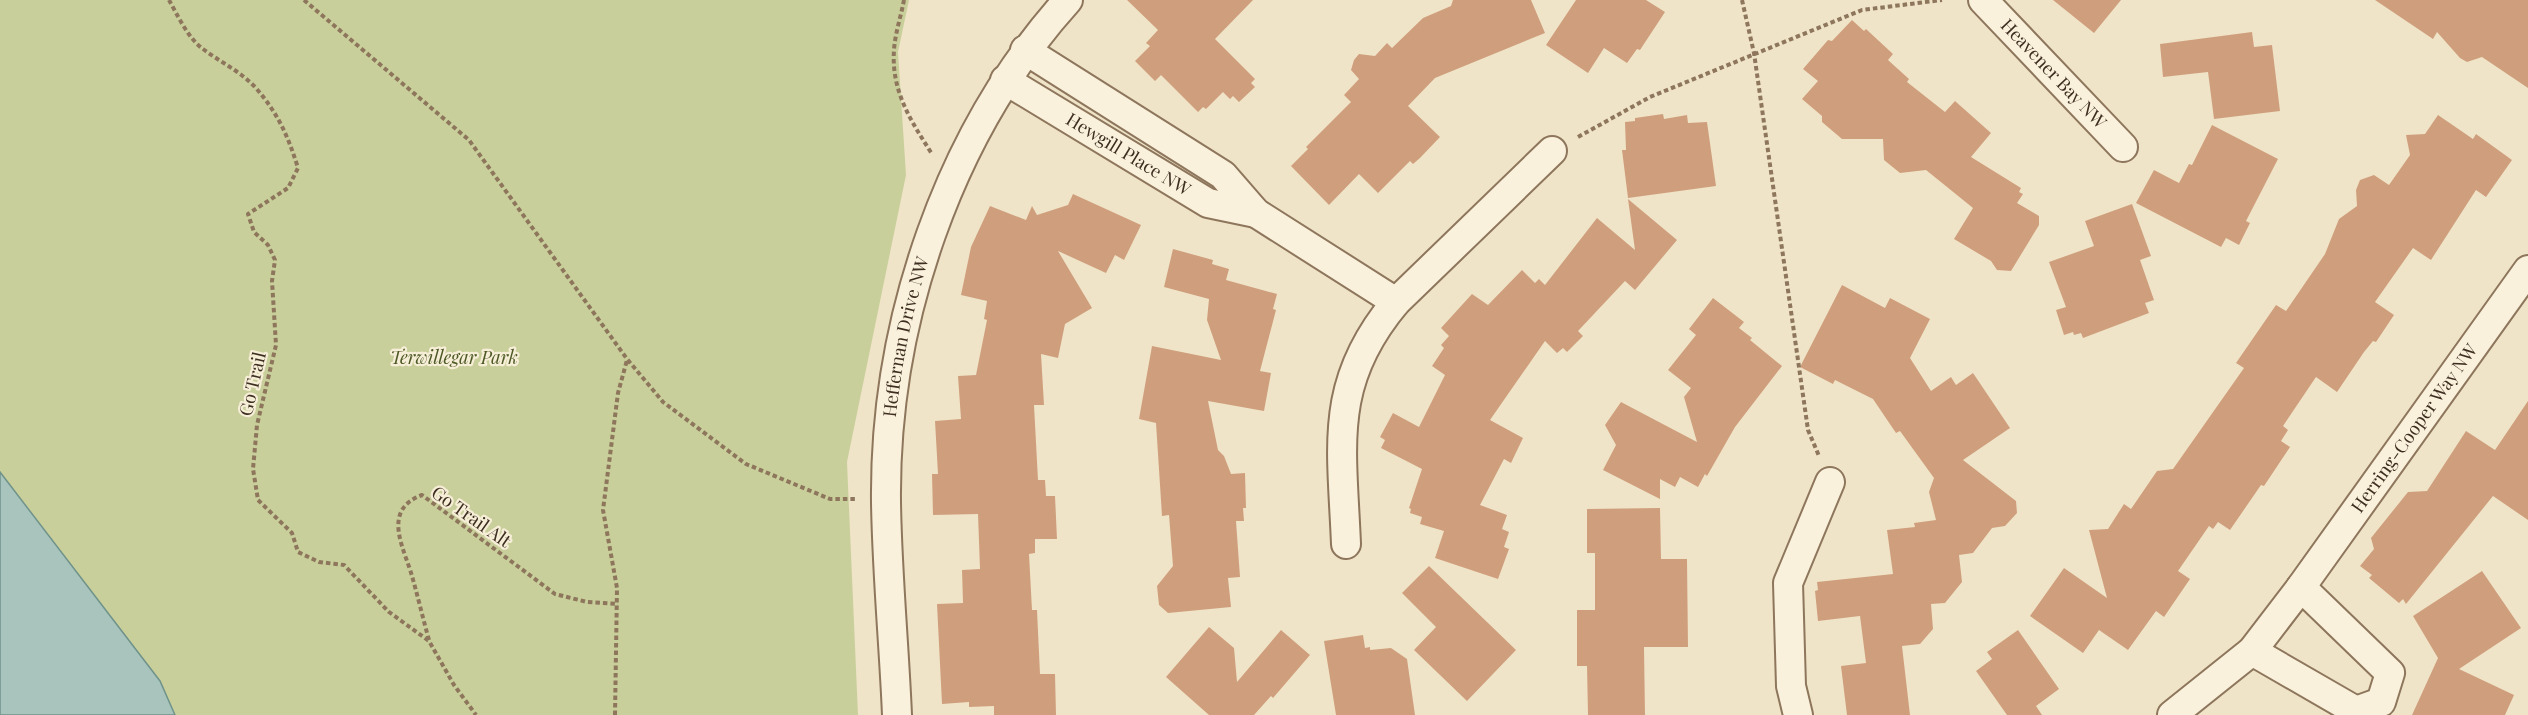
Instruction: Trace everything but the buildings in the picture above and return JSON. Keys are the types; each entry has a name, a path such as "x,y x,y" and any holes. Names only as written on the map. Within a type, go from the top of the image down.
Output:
{"street":[{"name":"Heffernan Drive NW","path":"897,715 886,500 891,415 898,353 912,298 951,183 982,119 1005,80 1025,51 1068,0"},
{"name":"Heavener Bay NW","path":"1983,0 2123,147"},
{"name":"Hewgill Place NW","path":"1025,51 1223,175 1256,213 1396,302"},
{"name":"Hewgill Place NW","path":"1005,80 1208,203 1256,213"},
{"path":"1346,544 1342,430 1344,405 1351,378 1364,346 1377,325 1396,302 1552,151"},
{"name":"Herring-Cooper Way NW","path":"2172,715 2252,651 2301,587 2528,270"},
{"path":"1798,715 1791,686 1788,583 1830,482"},
{"path":"2252,651 2356,711 2381,702 2390,673 2301,587"}],"path":[{"name":"Go Trail","path":"169,0 182,23 202,48 227,63 255,87 286,130 297,168 288,188 248,214 254,232 268,245 275,260 273,280 276,345 257,425 253,469 258,500 292,533 298,552 319,562 344,565 389,612 429,641 454,685 476,715"},
{"path":"304,0 469,140 627,359 663,402 746,464 830,499 886,500"},
{"path":"904,0 894,48 897,88 906,113 951,183"},
{"path":"1742,0 1754,52 1808,430 1830,482"},
{"path":"1552,151 1650,97 1754,52 1862,10 1942,0"},
{"path":"615,715 618,604 613,560 603,510 618,393 627,359"},
{"name":"Go Trail Alt","path":"429,641 411,573 397,537 400,513 412,498 422,495 555,594 587,603 618,604"}],"green space":[{"name":"Terwillegar Park","path":"0,0 909,0 898,52 906,175 847,462 858,715 175,715 160,681 0,472"}],"water":[{"path":"0,472 160,681 175,715 0,715"}]}
